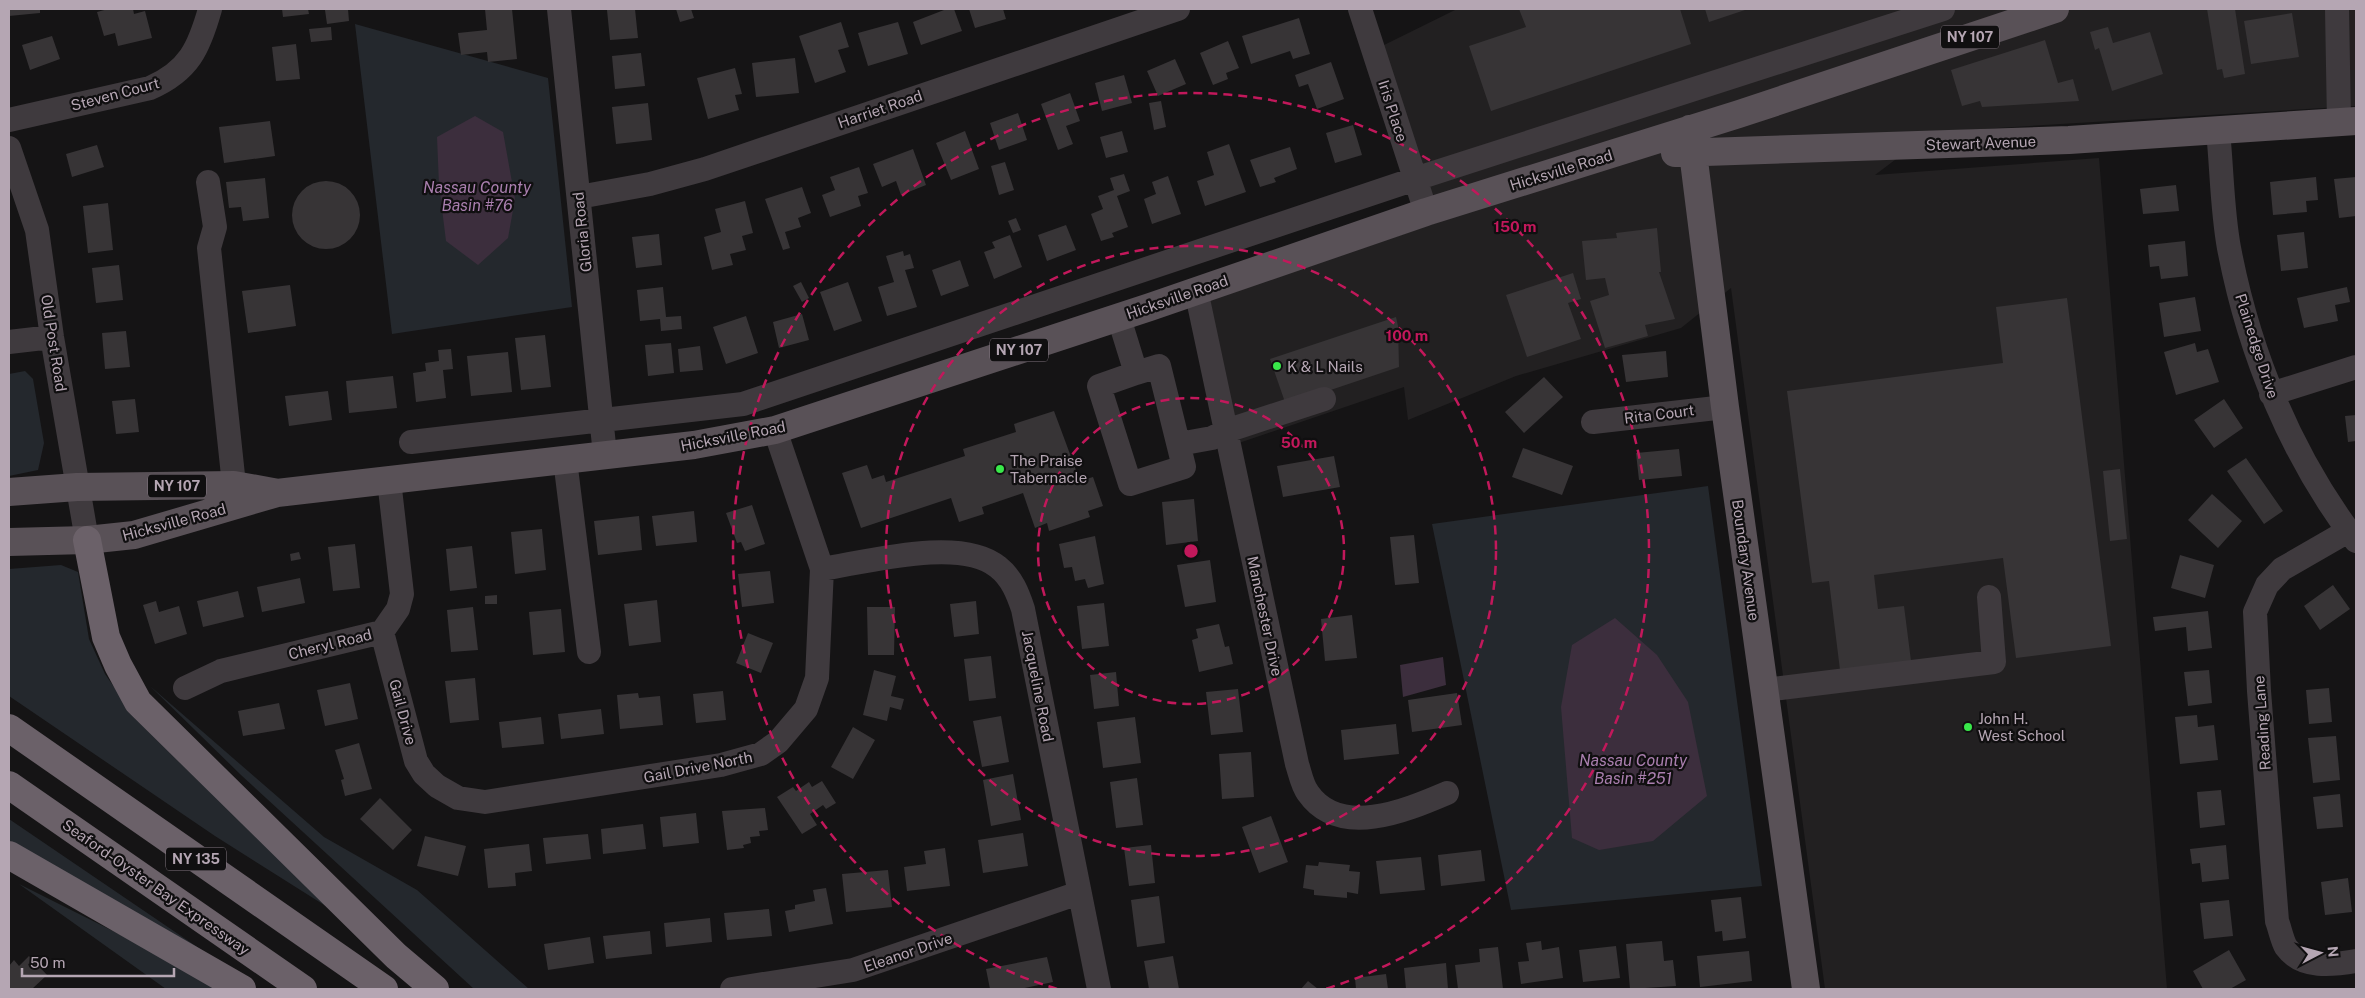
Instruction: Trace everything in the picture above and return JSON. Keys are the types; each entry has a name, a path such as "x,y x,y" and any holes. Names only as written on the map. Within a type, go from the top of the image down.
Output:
{"highway":[{"path":"86,540 106,637 118,665 138,702 396,956 435,989"},
{"name":"NY 135","path":"9,728 384,989"},
{"name":"Seaford-Oyster Bay Expressway","path":"9,786 303,989"},
{"path":"9,855 242,989"}],"main road":[{"name":"Hicksville Road","path":"9,542 86,540 134,535 277,493 694,445 775,430 1119,318 1426,212 1606,156 1691,141 2055,9"},
{"name":"Stewart Avenue","path":"1691,141 2070,140 2348,122"},
{"name":"Boundary Avenue","path":"1691,141 1725,407 1806,989"},
{"name":"Hicksville Road","path":"9,492 76,487 234,485 277,493"}],"street":[{"name":"Steven Court","path":"9,120 150,88 170,79 181,70 192,55 210,9"},
{"name":"Gloria Road","path":"559,9 606,455"},
{"name":"Harriet Road","path":"579,197 650,184 705,168 1178,9"},
{"name":"Iris Place","path":"1360,9 1426,212"},
{"name":"Hicksville Road","path":"411,442 714,409 774,396 1415,179 1875,19 1943,9"},
{"path":"2337,9 2348,122"},
{"name":"Plainedge Drive","path":"2218,131 2229,246 2246,321 2271,394 2304,462 2352,536"},
{"name":"Old Post Road","path":"9,148 37,230 52,336 86,540"},
{"path":"208,182 215,227 209,248 234,485"},
{"name":"Manchester Drive","path":"1196,290 1297,764 1307,792 1320,806 1349,818 1379,816 1406,810 1447,793"},
{"path":"1119,318 1136,373"},
{"path":"9,342 52,336"},
{"path":"1159,366 1184,467 1130,484 1098,386 1136,373 1159,366"},
{"path":"2271,394 2356,366"},
{"path":"1178,444 1212,438 1226,431 1324,399"},
{"name":"Rita Court","path":"1593,422 1725,407"},
{"name":"Gail Drive North","path":"437,786 458,798 485,802 721,766 761,754 778,742 806,709 817,678 822,569 775,430"},
{"path":"566,460 589,652"},
{"name":"Cheryl Road","path":"185,688 221,671 382,632 398,609 402,594 390,480"},
{"name":"Reading Lane","path":"2352,536 2282,569 2267,585 2256,612 2259,691 2277,921 2286,946 2295,955 2311,963 2356,961"},
{"name":"Jacqueline Road","path":"822,569 924,552 952,551 979,557 997,565 1006,574 1017,591 1023,609 1098,989"},
{"path":"1764,690 1994,662 1989,597"},
{"name":"Gail Drive","path":"382,632 416,761 424,774 437,786"},
{"name":"Eleanor Drive","path":"732,989 853,970 1078,893"}],"shaded area":[{"path":"1457,9 2356,9 2356,106 1932,132 1875,175 2099,158 2167,989 1825,989 1731,288 1681,328 1516,376 1408,420 1404,387 1233,445 1205,302 1439,222 1380,47"},
{"path":"355,24 548,78 572,307 392,334"},
{"path":"25,371 33,379 44,443 38,470 9,476 9,374"},
{"path":"1708,486 1762,886 1511,910 1432,524"},
{"path":"61,565 78,572 89,639 105,674 128,707 340,915 215,836 9,696 9,569"},
{"path":"150,686 324,837 417,890 529,989 474,989 241,775"},
{"path":"9,819 209,955 9,841"},
{"path":"19,884 177,963 221,989 166,989"}],"water":[{"name":"Nassau County Basin #76","path":"475,116 503,132 515,199 508,238 478,265 446,241 439,185 437,137"},
{"name":"Nassau County Basin #251","path":"1615,618 1657,655 1688,702 1707,796 1653,841 1599,850 1572,838 1561,707 1572,645"},
{"path":"1443,657 1446,685 1403,697 1400,665"}],"building":[{"path":"9,9 40,9 40,13 9,16"},
{"path":"108,9 133,9 134,14 145,11 152,38 118,46 115,33 104,36 97,12"},
{"path":"282,9 308,9 309,14 283,17"},
{"path":"348,9 349,21 327,24 325,10"},
{"path":"485,9 512,9 517,59 488,62 487,52 461,55 458,33 487,30"},
{"path":"635,9 638,38 610,40 607,10"},
{"path":"676,9 691,9 694,18 680,22"},
{"path":"943,9 954,9 962,31 921,45 913,22"},
{"path":"969,9 1003,9 1006,19 975,28"},
{"path":"1519,9 1680,9 1691,44 1491,111 1469,46 1526,27"},
{"path":"1705,9 1748,9 1709,22"},
{"path":"2207,9 2235,9 2245,74 2224,78 2222,69 2217,70"},
{"path":"2292,13 2299,57 2251,64 2244,21"},
{"path":"1299,18 1310,54 1293,59 1290,51 1251,64 1242,36"},
{"path":"841,22 849,47 838,50 846,72 815,83 799,36"},
{"path":"898,22 908,54 868,66 858,33"},
{"path":"331,27 332,40 311,42 309,29"},
{"path":"2108,27 2113,43 2150,32 2163,74 2112,91 2099,48 2095,50 2090,32"},
{"path":"52,36 60,59 30,70 22,45"},
{"path":"2045,40 2058,83 2073,79 2079,101 1982,107 1980,101 1962,106 1951,70"},
{"path":"1228,41 1239,68 1226,73 1228,79 1213,85 1200,53"},
{"path":"296,44 300,79 276,81 272,47"},
{"path":"641,53 645,86 615,89 612,56"},
{"path":"795,58 799,93 756,97 752,63"},
{"path":"1175,59 1186,84 1158,96 1147,71"},
{"path":"1331,62 1344,99 1317,109 1308,84 1299,87 1295,75"},
{"path":"735,68 742,94 735,95 739,110 708,119 697,78"},
{"path":"1124,75 1132,103 1102,111 1095,83"},
{"path":"1070,93 1080,121 1066,126 1073,144 1058,150 1041,104"},
{"path":"1161,101 1166,127 1154,130 1149,103"},
{"path":"648,103 652,140 616,144 612,107"},
{"path":"1018,113 1027,140 999,150 990,123"},
{"path":"270,121 275,156 224,163 219,127"},
{"path":"1353,125 1362,155 1335,163 1326,133"},
{"path":"965,131 979,169 951,180 936,143"},
{"path":"1122,131 1128,152 1106,158 1100,137"},
{"path":"1229,144 1246,192 1205,206 1197,181 1214,175 1207,152"},
{"path":"97,145 104,167 72,177 66,154"},
{"path":"1290,147 1297,169 1274,178 1276,182 1260,187 1250,160"},
{"path":"913,149 926,185 901,195 896,181 882,187 873,164"},
{"path":"1005,162 1014,190 999,195 991,166"},
{"path":"859,167 868,193 858,196 861,206 830,217 822,195 835,190 830,177"},
{"path":"1124,174 1130,191 1117,196 1128,227 1112,233 1114,237 1101,241 1091,214 1103,209 1098,196 1114,190 1110,178"},
{"path":"1168,176 1181,214 1152,224 1144,199 1156,194 1152,182"},
{"path":"2316,177 2318,200 2306,201 2307,212 2273,215 2270,182"},
{"path":"2356,177 2356,216 2339,218 2334,179"},
{"path":"265,178 269,218 243,221 241,207 229,208 226,182"},
{"path":"326,181 339,184 350,191 357,202 360,215 357,228 350,239 339,246 326,249 313,246 302,239 295,228 292,215 295,202 302,191 313,184"},
{"path":"2176,185 2179,211 2143,214 2140,189"},
{"path":"802,187 811,213 798,218 801,227 785,232 790,248 783,250 765,199"},
{"path":"745,201 753,233 742,236 746,250 730,254 733,265 712,270 704,237 721,232 715,209"},
{"path":"108,203 113,250 88,253 83,206"},
{"path":"1016,218 1021,230 1013,233 1008,221"},
{"path":"1066,225 1076,250 1047,261 1038,235"},
{"path":"1657,228 1661,272 1659,272 1675,319 1645,325 1648,336 1605,348 1590,301 1609,295 1605,278 1586,280 1582,241 1617,238 1616,233"},
{"path":"2304,232 2308,268 2281,271 2277,235"},
{"path":"659,234 662,265 636,268 632,237"},
{"path":"1010,235 1022,267 994,279 984,252 995,248 992,242"},
{"path":"2185,241 2188,276 2161,279 2159,266 2150,267 2148,245"},
{"path":"903,251 904,256 910,254 914,268 905,270 917,307 887,316 878,287 894,282 886,256"},
{"path":"960,260 969,286 941,296 932,270"},
{"path":"119,265 123,300 96,303 92,268"},
{"path":"1573,273 1581,299 1568,303 1581,339 1527,357 1506,295"},
{"path":"801,282 809,298 802,302 793,286"},
{"path":"848,282 862,321 834,331 820,292"},
{"path":"290,285 296,326 248,333 242,291"},
{"path":"663,287 666,317 681,316 682,329 661,331 660,319 640,321 637,290"},
{"path":"2347,287 2350,302 2335,305 2338,321 2304,328 2297,298"},
{"path":"2195,297 2201,331 2164,337 2159,303"},
{"path":"2067,298 2111,646 2016,658 2003,558 1874,575 1878,609 1904,606 1911,661 1840,670 1829,581 1812,583 1787,391 2003,363 1996,307"},
{"path":"802,314 809,340 779,348 773,322"},
{"path":"746,316 758,353 726,364 713,327"},
{"path":"1396,317 1399,367 1286,405 1270,359"},
{"path":"126,331 130,367 105,369 102,333"},
{"path":"545,335 551,387 521,390 515,338"},
{"path":"671,343 674,373 648,376 645,345"},
{"path":"2195,343 2197,352 2208,349 2219,382 2176,395 2164,352"},
{"path":"700,346 703,370 680,372 678,349"},
{"path":"451,349 453,369 443,370 446,398 416,402 413,373 426,371 425,363 439,361 438,350"},
{"path":"1666,351 1668,377 1626,382 1622,355"},
{"path":"508,352 512,392 471,396 467,356"},
{"path":"393,376 397,408 349,413 346,381"},
{"path":"1544,377 1563,397 1524,433 1505,412"},
{"path":"328,391 332,420 289,426 285,396"},
{"path":"135,399 139,432 116,434 112,401"},
{"path":"2224,399 2243,428 2214,448 2194,420"},
{"name":"The Praise Tabernacle","path":"1054,411 1080,481 1093,477 1103,506 1088,511 1090,517 1049,531 1047,523 1035,528 1023,493 982,507 984,514 959,522 951,498 861,528 842,473 867,465 872,479 884,475 886,482 965,456 963,449 1016,432 1014,424"},
{"path":"2356,415 2356,441 2348,442 2345,416"},
{"path":"1523,448 1573,466 1562,495 1512,477"},
{"path":"1679,449 1682,476 1639,480 1636,453"},
{"path":"1334,456 1340,487 1283,497 1277,466"},
{"path":"2246,458 2283,511 2264,524 2227,471"},
{"path":"2120,469 2127,539 2110,541 2103,471"},
{"path":"2212,494 2242,521 2218,548 2188,520"},
{"path":"1194,499 1198,541 1166,545 1162,502"},
{"path":"752,505 765,544 745,551 741,542 737,543 726,513"},
{"path":"694,511 697,542 656,546 652,516"},
{"path":"639,516 642,550 598,555 594,521"},
{"path":"542,529 546,570 515,574 511,532"},
{"path":"1414,535 1419,583 1395,585 1390,537"},
{"path":"1095,536 1104,584 1088,588 1085,579 1075,581 1072,567 1064,568 1059,544"},
{"path":"355,544 360,588 333,591 328,547"},
{"path":"472,546 477,588 450,591 446,549"},
{"path":"299,552 301,559 291,561 290,554"},
{"path":"2180,555 2214,565 2205,598 2171,588"},
{"path":"1210,560 1216,602 1185,607 1177,565"},
{"path":"770,571 774,603 742,607 738,574"},
{"path":"300,578 305,603 262,612 257,587"},
{"path":"2333,585 2350,609 2320,630 2304,606"},
{"path":"238,591 244,617 203,627 197,601"},
{"path":"497,595 497,604 485,604 485,596"},
{"path":"657,600 661,642 629,646 624,604"},
{"path":"156,601 159,612 179,606 187,634 155,644 143,605"},
{"path":"976,601 979,634 954,637 950,604"},
{"path":"1104,603 1109,646 1082,649 1077,606"},
{"path":"473,607 478,650 451,652 447,610"},
{"path":"867,607 895,607 894,655 868,655"},
{"path":"561,609 565,652 533,655 529,612"},
{"path":"2208,611 2212,648 2188,651 2186,627 2155,631 2153,617"},
{"path":"1352,615 1357,658 1325,661 1321,619"},
{"path":"1219,624 1225,647 1229,646 1233,664 1199,672 1192,640 1198,638 1196,629"},
{"path":"748,633 773,643 761,673 736,663"},
{"path":"991,656 996,698 969,701 964,659"},
{"path":"874,670 896,676 891,696 904,699 901,710 890,707 887,721 863,715"},
{"path":"2209,670 2212,703 2188,706 2184,672"},
{"path":"1116,672 1119,706 1094,709 1090,675"},
{"path":"475,678 479,720 450,723 445,681"},
{"path":"350,683 358,719 325,726 317,690"},
{"path":"2329,688 2332,722 2309,724 2306,690"},
{"path":"1238,689 1243,732 1211,735 1206,692"},
{"path":"723,691 726,720 696,723 693,694"},
{"path":"638,693 639,698 660,696 663,725 620,729 617,695"},
{"path":"1457,693 1462,725 1412,732 1408,700"},
{"path":"279,703 285,729 243,736 238,711"},
{"path":"601,709 604,734 561,739 558,714"},
{"path":"2197,715 2198,727 2214,725 2218,760 2180,764 2175,717"},
{"path":"1001,716 1009,762 982,767 973,721"},
{"path":"541,717 544,744 502,748 499,722"},
{"path":"1135,717 1141,763 1103,768 1097,722"},
{"path":"1396,724 1399,754 1344,760 1341,730"},
{"path":"853,727 875,740 853,779 831,767"},
{"path":"2336,736 2340,780 2313,783 2308,738"},
{"path":"359,743 372,789 345,796 341,780 344,779 335,750"},
{"path":"1251,752 1254,797 1222,799 1219,754"},
{"path":"1013,774 1021,820 991,826 983,780"},
{"path":"1137,778 1143,825 1116,828 1110,782"},
{"path":"822,781 836,803 826,809 823,805 810,814 817,825 802,834 777,797 793,787 796,791 809,782 812,787"},
{"path":"2221,790 2225,825 2200,828 2197,792"},
{"path":"2340,794 2343,827 2317,829 2313,797"},
{"path":"380,798 412,830 393,850 360,819"},
{"path":"765,808 768,830 759,831 760,836 750,837 751,843 743,845 744,848 727,850 722,811"},
{"path":"696,813 699,843 663,847 660,817"},
{"path":"1271,816 1288,862 1259,873 1242,827"},
{"path":"643,824 646,849 603,854 601,829"},
{"path":"1023,833 1028,866 983,873 978,840"},
{"path":"588,834 591,859 546,864 543,838"},
{"path":"425,836 466,846 458,876 417,866"},
{"path":"529,844 532,871 515,873 516,886 488,888 484,849"},
{"path":"1151,845 1155,883 1129,886 1124,848"},
{"path":"2226,845 2229,879 2202,882 2200,863 2192,864 2190,849"},
{"path":"945,848 950,886 907,891 904,867 926,864 924,851"},
{"path":"1481,850 1485,881 1441,886 1438,855"},
{"path":"1421,857 1425,890 1380,894 1376,861"},
{"path":"1319,862 1350,865 1349,871 1360,872 1358,894 1347,892 1347,898 1314,895 1314,890 1303,888 1306,865 1318,866"},
{"path":"888,870 892,907 846,912 842,874"},
{"path":"2348,878 2352,912 2325,915 2321,882"},
{"path":"826,888 833,924 789,932 785,911 795,909 795,905 815,901 813,890"},
{"path":"1159,896 1165,943 1137,947 1131,900"},
{"path":"1741,897 1746,938 1723,941 1722,931 1715,932 1711,900"},
{"path":"2229,900 2233,936 2204,939 2200,903"},
{"path":"769,909 772,936 727,940 724,913"},
{"path":"710,918 712,942 666,947 664,923"},
{"path":"650,931 652,954 606,959 603,936"},
{"path":"590,937 594,963 548,970 544,944"},
{"path":"1541,941 1542,950 1559,947 1563,978 1521,984 1518,962 1529,961 1526,943"},
{"path":"1662,941 1664,961 1673,960 1676,986 1630,989 1626,944"},
{"path":"1616,946 1620,978 1583,982 1579,950"},
{"path":"1498,947 1503,989 1458,989 1455,965 1480,962 1479,949"},
{"path":"2229,950 2246,980 2230,989 2203,989 2193,971"},
{"path":"1749,951 1752,981 1700,987 1697,956"},
{"path":"29,956 47,975 32,989 9,989 9,966 14,960 19,966"},
{"path":"1173,956 1179,989 1149,989 1144,961"},
{"path":"1047,957 1053,982 1020,989 990,989 986,969"},
{"path":"1446,963 1448,989 1406,989 1404,968"},
{"path":"1386,974 1388,989 1356,989 1355,978"},
{"path":"1308,981 1318,989 1301,989"}],"place":[{"name":"K & L Nails","path":"1277,366"},
{"name":"The Praise Tabernacle","path":"1000,469"},
{"name":"John H. West School","path":"1968,727"}]}
